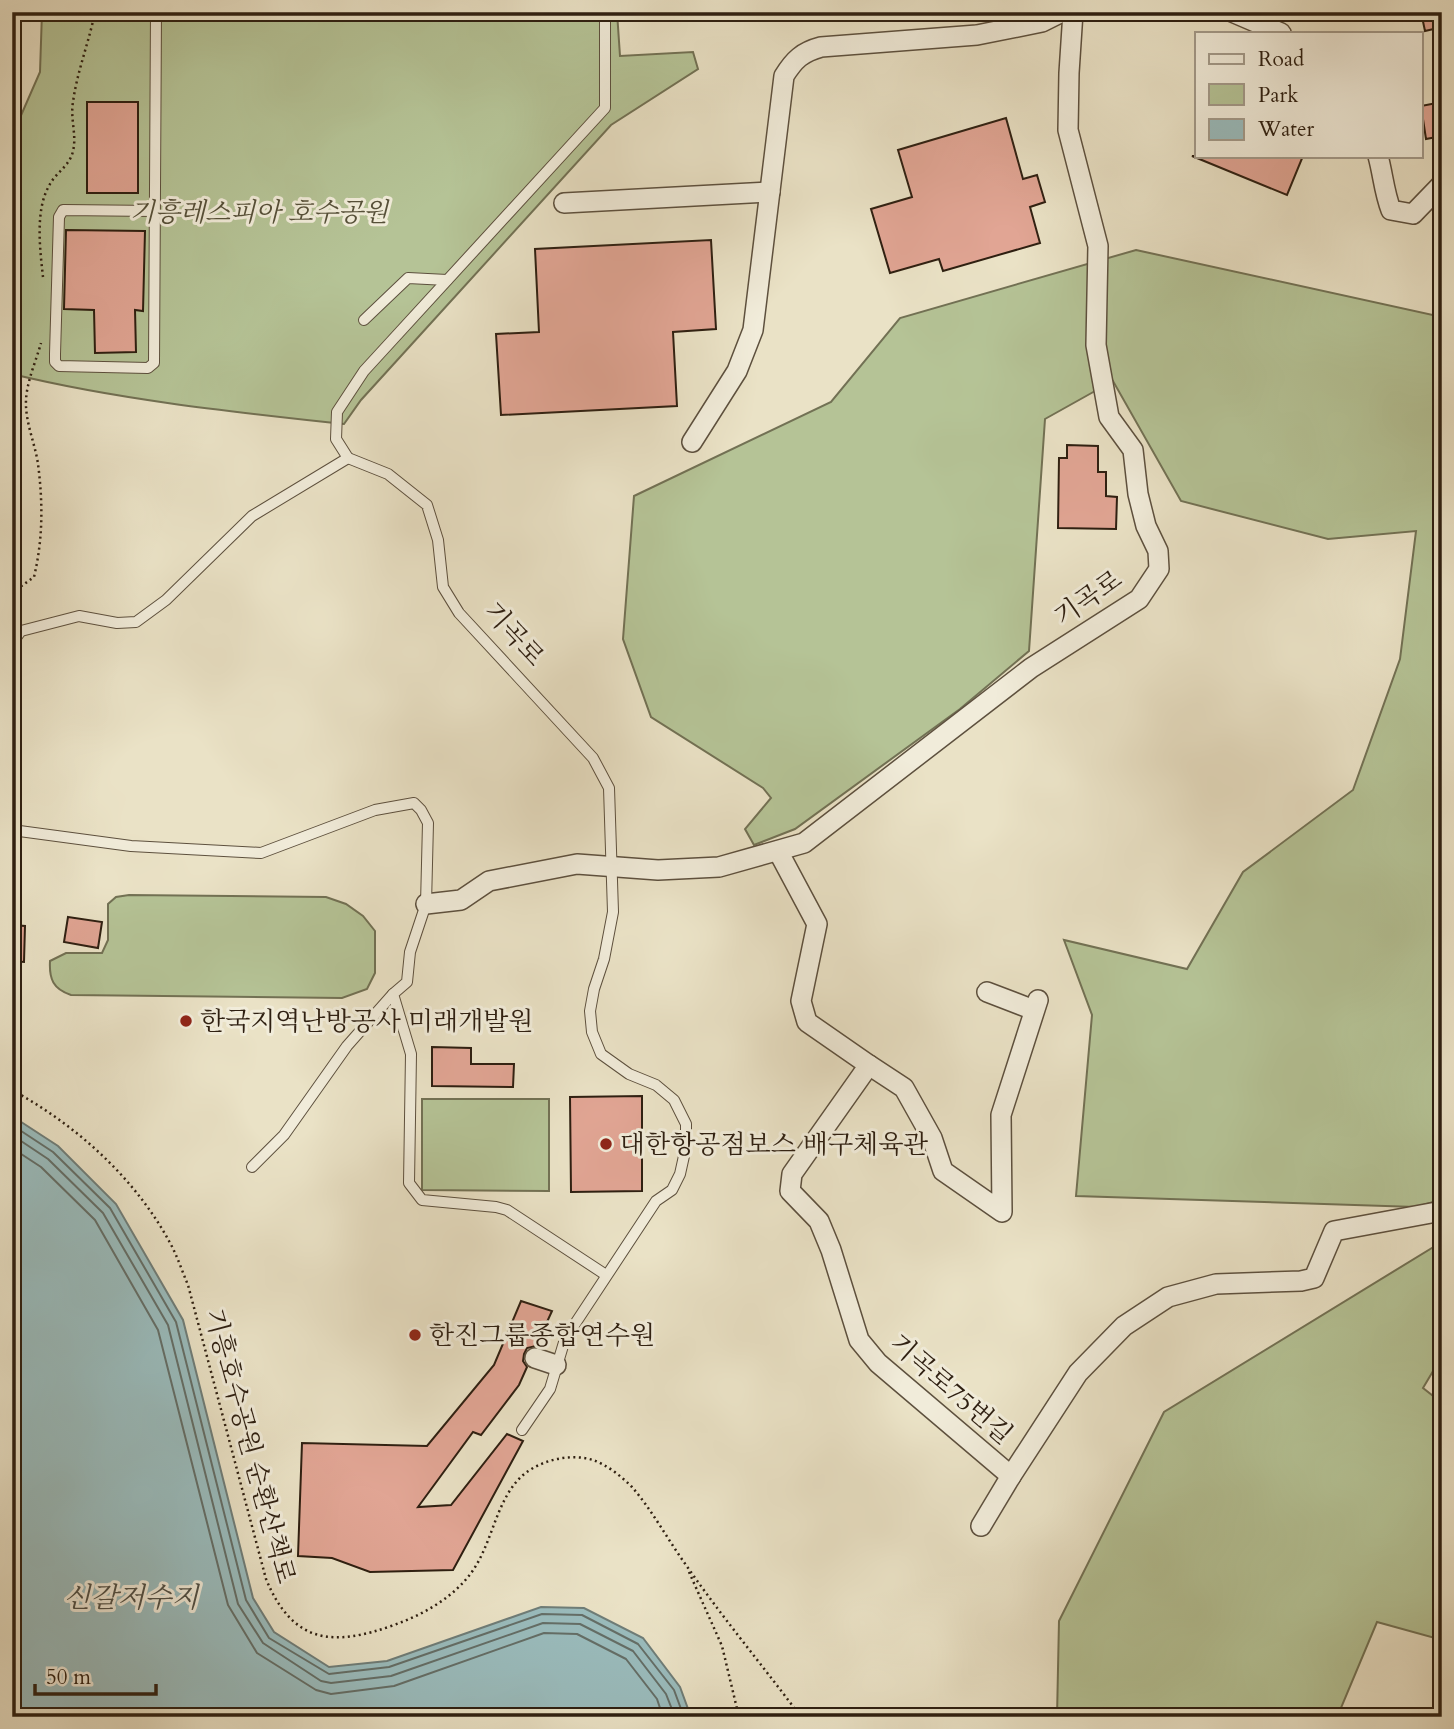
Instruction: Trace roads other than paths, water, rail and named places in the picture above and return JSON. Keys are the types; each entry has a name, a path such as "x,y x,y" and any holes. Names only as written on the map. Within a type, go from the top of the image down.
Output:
{"street":[{"path":"692,442 737,371 753,330 784,76 794,60 807,51 825,46 977,35 1042,22 1062,12"},
{"name":"기곡로","path":"426,904 461,900 489,881 577,864 658,870 719,867 804,843 1031,668 1139,599 1159,569 1158,551 1146,526 1138,494 1133,450 1109,417 1096,345 1098,246 1068,130 1073,12"},
{"path":"1232,12 1279,32"},
{"path":"1379,158 1384,178 1384,194 1391,210 1413,215 1442,184"},
{"path":"564,204 770,192"},
{"path":"778,851 817,924 801,1001 807,1022 904,1087 932,1138 943,1171 1002,1212 1001,1115 1036,1005 987,992"},
{"name":"기곡로75번길","path":"869,1065 792,1174 790,1191 819,1221 831,1250 859,1340 878,1363 1011,1476 1077,1373 1124,1326 1168,1297 1216,1284 1301,1281 1314,1278 1334,1231 1434,1213"},
{"path":"535,1358 556,1364"},
{"path":"981,1526 1011,1476"}],"lane":[{"path":"155,211 63,210 58,217 55,362 59,366 148,369 154,363 155,211 156,12"},
{"path":"12,643 21,631 79,616 117,623 136,622 166,600 252,516 348,458 336,439 337,412 364,371 605,108 605,12"},
{"path":"364,320 408,278 447,281"},
{"name":"기곡로","path":"348,458 388,474 427,505 438,540 443,587 459,613 593,758 609,788 614,868"},
{"path":"12,830 131,845 261,852 375,810 414,803 421,810 428,823 426,904 410,952 407,982 347,1046 284,1135 252,1167"},
{"path":"522,1430 550,1389 565,1339 656,1201 672,1190 680,1174 686,1147 687,1124 674,1100 656,1085 629,1074 601,1054 592,1032 590,1011 613,912 614,868"},
{"path":"393,994 411,1054 409,1182 422,1200 507,1210 606,1275"}],"water":[{"name":"신갈저수지","path":"12,1116 58,1146 116,1204 183,1320 253,1598 274,1632 329,1667 387,1661 541,1607 584,1608 643,1638 680,1687 691,1717 12,1717"}],"place":[{"name":"한국지역난방공사 미래개발원","path":"186,1021"},
{"name":"대한항공점보스 배구체육관","path":"606,1144"},
{"name":"한진그룹종합연수원","path":"415,1335"}],"park label":[{"name":"기흥레스피아 호수공원","path":"259,212"}]}
